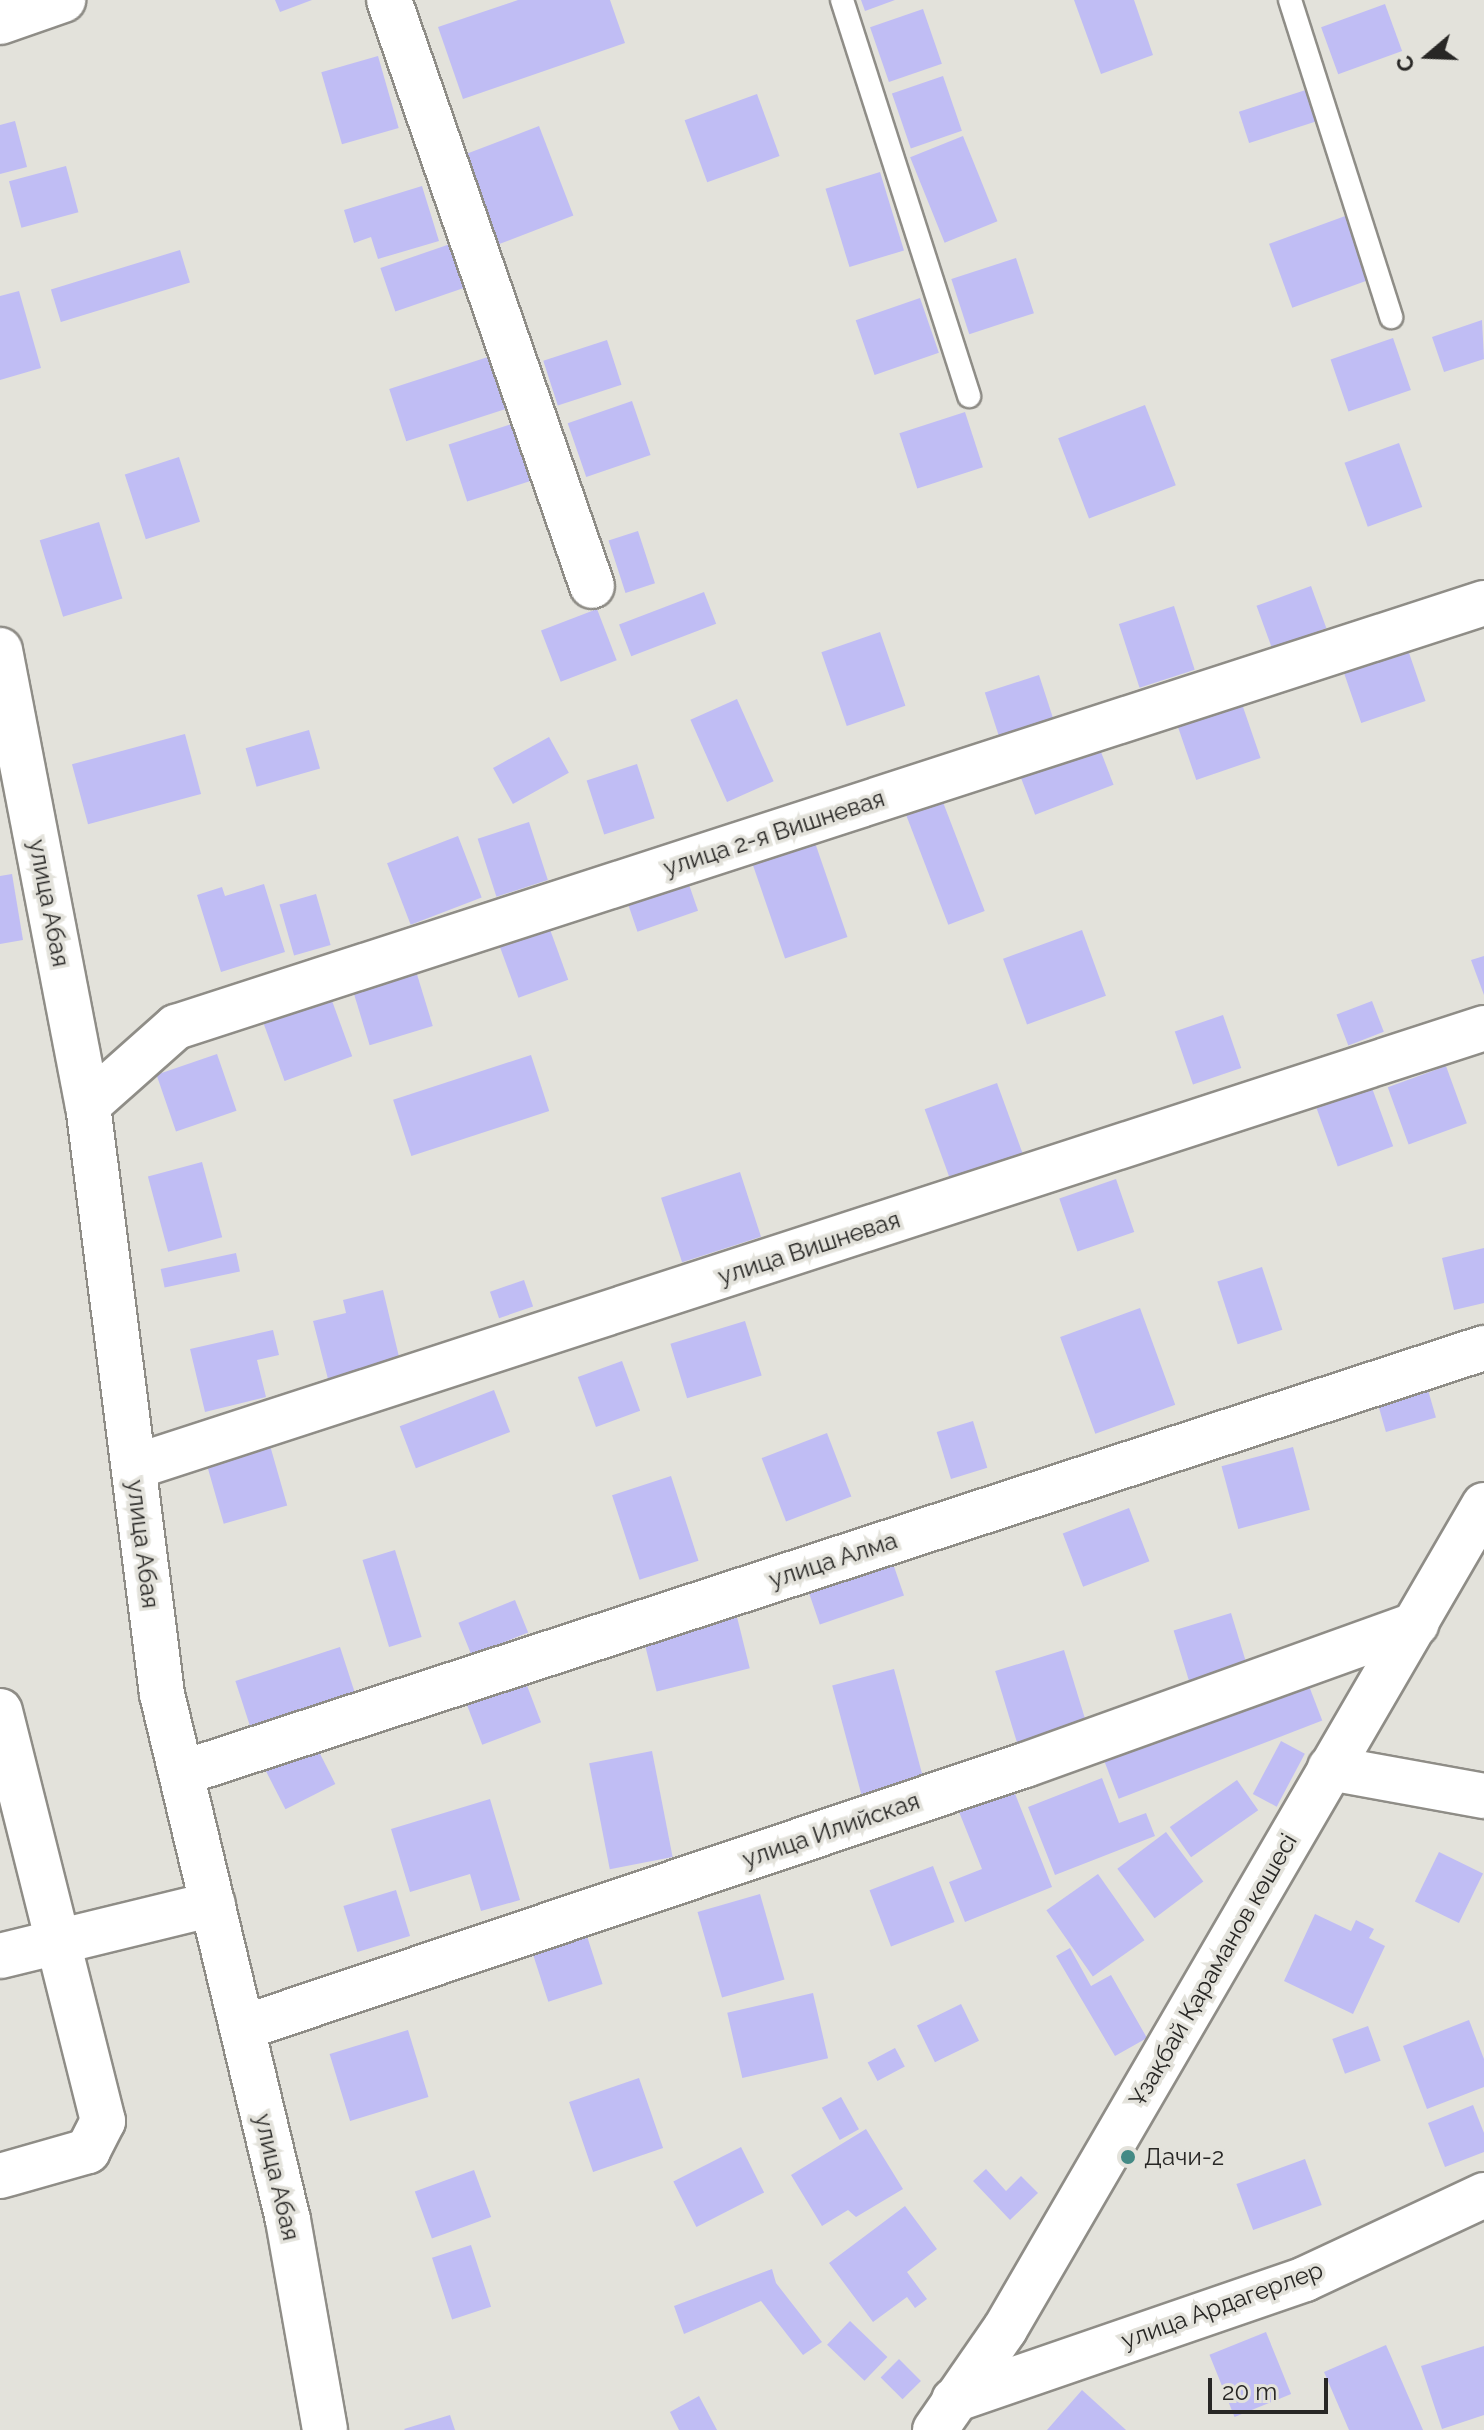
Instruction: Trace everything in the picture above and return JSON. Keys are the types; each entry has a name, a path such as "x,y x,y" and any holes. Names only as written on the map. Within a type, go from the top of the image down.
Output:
{"street":[{"path":"0,22 63,0"},
{"path":"389,0 592,586"},
{"name":"улица 2-я Вишневая","path":"88,1105 176,1027 1484,603"},
{"name":"улица Абая","path":"0,650 10,762 88,1105 162,1694 288,2220 325,2430"},
{"name":"улица Вишневая","path":"134,1467 1484,1028"},
{"name":"улица Алма","path":"182,1773 1484,1348"},
{"name":"Ұзақбай Қараманов көшесі","path":"944,2415 1005,2329 1484,1505"},
{"name":"улица Илийская","path":"242,2028 1025,1765 1416,1624"},
{"path":"0,1711 101,2129 88,2151 0,2176"},
{"path":"1330,1768 1484,1796"},
{"path":"0,1956 213,1904"},
{"name":"улица Ардагерлер","path":"944,2415 1305,2279 1484,2195"}],"lane":[{"path":"842,0 969,396"},
{"path":"1290,0 1391,317"}],"building":[{"path":"275,0 312,0 280,12"},
{"path":"518,0 610,0 625,43 463,99 438,27"},
{"path":"861,0 895,0 865,11"},
{"path":"1074,0 1134,0 1153,55 1101,74"},
{"path":"1385,4 1402,51 1338,74 1321,27"},
{"path":"923,9 942,64 889,82 870,27"},
{"path":"378,56 399,128 342,144 321,72"},
{"path":"943,76 962,131 911,148 892,94"},
{"path":"1315,87 1325,118 1249,143 1239,112"},
{"path":"757,94 780,156 707,182 685,120"},
{"path":"15,121 27,167 0,174 0,125"},
{"path":"539,126 573,216 496,245 462,156"},
{"path":"963,136 997,221 945,243 910,157"},
{"path":"66,166 78,212 21,228 9,181"},
{"path":"880,172 904,250 849,267 825,189"},
{"path":"422,186 439,241 378,259 371,237 354,243 344,210"},
{"path":"1348,215 1371,279 1292,308 1269,244"},
{"path":"456,242 471,285 395,312 380,268"},
{"path":"180,250 190,283 61,322 51,289"},
{"path":"1016,258 1034,313 969,334 951,279"},
{"path":"19,291 41,368 0,380 0,296"},
{"path":"920,298 939,353 875,375 856,320"},
{"path":"1482,320 1484,359 1444,372 1432,337"},
{"path":"1393,338 1411,390 1349,411 1331,359"},
{"path":"607,340 622,385 558,405 543,361"},
{"path":"491,356 508,408 406,441 389,389"},
{"path":"632,401 651,455 586,477 568,423"},
{"path":"1145,405 1176,485 1089,519 1058,438"},
{"path":"965,412 983,467 917,488 899,433"},
{"path":"518,422 537,479 467,502 449,445"},
{"path":"1399,443 1422,507 1368,527 1344,463"},
{"path":"179,457 200,522 146,539 125,475"},
{"path":"99,522 122,599 63,617 40,540"},
{"path":"638,531 655,583 626,593 609,541"},
{"path":"1311,586 1326,628 1272,648 1256,606"},
{"path":"704,592 716,624 631,656 619,625"},
{"path":"1174,606 1195,670 1140,688 1119,624"},
{"path":"597,609 617,660 561,682 541,631"},
{"path":"880,632 905,706 847,726 821,652"},
{"path":"1407,647 1426,701 1361,723 1343,669"},
{"path":"1039,675 1053,718 999,735 985,693"},
{"path":"737,699 774,781 727,802 690,720"},
{"path":"1242,704 1261,758 1196,780 1178,726"},
{"path":"309,730 320,768 257,787 246,748"},
{"path":"185,734 201,794 88,824 72,764"},
{"path":"549,737 569,773 513,804 493,768"},
{"path":"1096,739 1114,785 1035,815 1018,769"},
{"path":"637,764 655,818 604,835 587,780"},
{"path":"941,797 985,911 948,925 905,811"},
{"path":"529,822 548,880 496,897 478,839"},
{"path":"811,831 847,937 785,958 749,852"},
{"path":"458,836 482,898 411,925 387,863"},
{"path":"685,873 698,911 638,932 624,894"},
{"path":"12,874 23,940 0,944 0,876"},
{"path":"264,884 285,952 221,972 197,895 222,887 225,896"},
{"path":"316,894 331,945 294,955 279,904"},
{"path":"544,913 568,980 518,998 494,931"},
{"path":"1082,930 1106,996 1027,1025 1003,959"},
{"path":"1484,956 1484,995 1471,960"},
{"path":"412,958 433,1026 370,1045 349,977"},
{"path":"331,998 352,1056 285,1081 263,1023"},
{"path":"1372,1001 1384,1032 1348,1045 1337,1015"},
{"path":"1223,1015 1241,1068 1193,1085 1175,1032"},
{"path":"217,1054 237,1111 176,1132 156,1075"},
{"path":"531,1055 549,1111 411,1156 393,1100"},
{"path":"1446,1066 1467,1123 1409,1145 1388,1087"},
{"path":"997,1083 1025,1161 953,1187 925,1109"},
{"path":"1372,1088 1393,1146 1338,1166 1317,1108"},
{"path":"202,1162 222,1237 168,1252 148,1176"},
{"path":"740,1172 761,1237 682,1262 661,1198"},
{"path":"1116,1179 1134,1232 1078,1251 1059,1199"},
{"path":"1484,1248 1484,1303 1454,1310 1442,1258"},
{"path":"236,1253 240,1272 165,1288 161,1269"},
{"path":"1262,1267 1282,1330 1238,1344 1217,1282"},
{"path":"524,1280 533,1306 499,1318 490,1292"},
{"path":"383,1290 400,1361 328,1379 313,1321 346,1313 343,1300"},
{"path":"1140,1308 1175,1405 1095,1434 1060,1337"},
{"path":"745,1321 762,1376 687,1398 670,1344"},
{"path":"273,1330 279,1355 257,1360 266,1397 205,1412 190,1349"},
{"path":"622,1361 640,1411 596,1427 578,1377"},
{"path":"1426,1383 1436,1418 1386,1432 1376,1397"},
{"path":"494,1390 510,1432 416,1468 400,1426"},
{"path":"973,1421 987,1468 951,1479 937,1432"},
{"path":"827,1433 851,1496 786,1522 762,1458"},
{"path":"269,1442 287,1505 224,1524 206,1460"},
{"path":"1293,1447 1310,1510 1238,1529 1222,1466"},
{"path":"671,1476 699,1561 640,1580 612,1495"},
{"path":"1129,1508 1149,1561 1083,1587 1063,1533"},
{"path":"395,1550 422,1637 389,1647 362,1560"},
{"path":"889,1552 904,1595 820,1624 805,1581"},
{"path":"515,1600 528,1632 472,1655 458,1623"},
{"path":"735,1609 750,1668 657,1691 642,1632"},
{"path":"1231,1613 1248,1668 1190,1685 1174,1631"},
{"path":"340,1647 356,1696 251,1730 235,1681"},
{"path":"1064,1650 1089,1730 1020,1751 995,1671"},
{"path":"894,1669 925,1785 863,1801 832,1686"},
{"path":"1304,1673 1322,1721 1119,1799 1100,1751"},
{"path":"526,1683 541,1722 482,1745 467,1706"},
{"path":"1281,1741 1305,1754 1277,1807 1253,1794"},
{"path":"314,1742 335,1784 285,1809 264,1767"},
{"path":"652,1751 673,1857 610,1869 589,1763"},
{"path":"1102,1778 1119,1823 1146,1813 1155,1836 1055,1875 1028,1807"},
{"path":"1237,1780 1258,1810 1191,1857 1170,1827"},
{"path":"1010,1781 1052,1887 965,1922 949,1882 982,1869 955,1802"},
{"path":"490,1799 520,1900 481,1911 470,1874 410,1892 391,1829"},
{"path":"1166,1832 1203,1882 1155,1918 1117,1869"},
{"path":"1439,1852 1483,1873 1459,1923 1415,1901"},
{"path":"933,1866 955,1922 891,1946 870,1890"},
{"path":"1098,1874 1144,1940 1093,1976 1046,1910"},
{"path":"396,1890 410,1936 357,1952 343,1906"},
{"path":"760,1894 785,1980 722,1997 698,1912"},
{"path":"1315,1914 1351,1931 1356,1920 1374,1929 1369,1938 1385,1946 1353,2014 1284,1981"},
{"path":"584,1927 603,1984 548,2002 530,1945"},
{"path":"1070,1948 1091,1986 1111,1975 1147,2038 1115,2056 1056,1956"},
{"path":"813,1993 828,2058 742,2078 727,2013"},
{"path":"961,2004 979,2041 935,2062 917,2025"},
{"path":"1469,2020 1484,2059 1484,2087 1427,2109 1403,2046"},
{"path":"1368,2026 1381,2061 1345,2074 1332,2039"},
{"path":"408,2030 428,2097 350,2121 330,2054"},
{"path":"895,2048 905,2067 877,2081 868,2063"},
{"path":"639,2078 663,2148 593,2172 569,2102"},
{"path":"841,2097 859,2129 840,2140 822,2108"},
{"path":"1473,2105 1484,2133 1484,2152 1445,2167 1428,2123"},
{"path":"866,2129 903,2189 856,2217 848,2210 822,2226 791,2175"},
{"path":"741,2147 764,2192 696,2227 673,2182"},
{"path":"1305,2159 1322,2205 1253,2230 1236,2184"},
{"path":"986,2169 1006,2191 1021,2176 1038,2193 1010,2220 973,2181"},
{"path":"474,2170 491,2217 432,2239 415,2192"},
{"path":"905,2206 937,2249 907,2272 927,2299 915,2308 907,2297 873,2322 829,2263"},
{"path":"471,2245 491,2307 452,2319 432,2258"},
{"path":"772,2269 776,2283 822,2342 803,2355 761,2301 684,2334 674,2306"},
{"path":"850,2321 887,2357 864,2381 827,2345"},
{"path":"1266,2332 1291,2394 1235,2417 1209,2355"},
{"path":"1386,2345 1423,2430 1349,2430 1324,2372"},
{"path":"1484,2346 1484,2415 1442,2429 1421,2366"},
{"path":"899,2359 921,2381 903,2399 881,2377"},
{"path":"1082,2390 1126,2430 1047,2430"},
{"path":"699,2396 717,2430 679,2430 670,2412"},
{"path":"450,2415 455,2430 404,2429"}],"place":[{"name":"Дачи-2","path":"1128,2157"}]}
